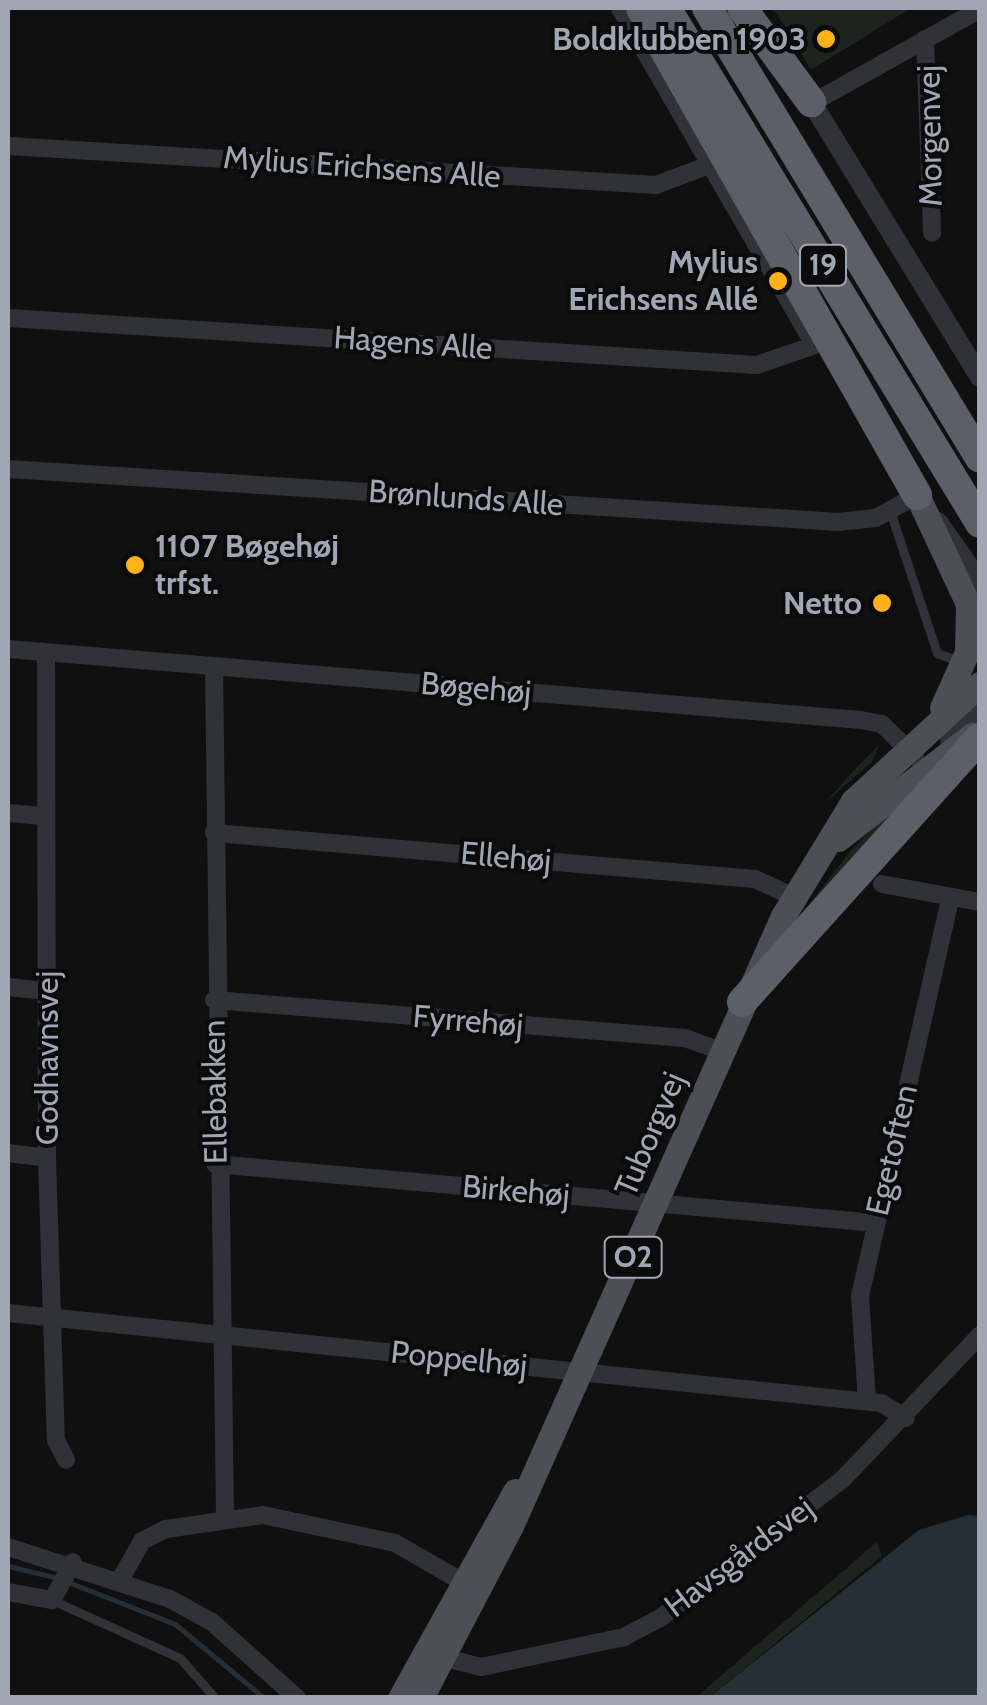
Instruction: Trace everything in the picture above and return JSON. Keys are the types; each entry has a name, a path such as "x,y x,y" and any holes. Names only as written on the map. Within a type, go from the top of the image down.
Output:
{"highway":[{"path":"641,8 918,495"},
{"name":"19","path":"666,8 980,523"},
{"name":"19","path":"707,8 980,458"},
{"path":"728,8 980,419"},
{"path":"742,8 812,103"},
{"path":"742,1002 980,738"}],"main road":[{"path":"918,495 964,590 954,660 936,718"},
{"name":"Tuborgvej","path":"421,1698 582,1371 720,1051 794,897 834,842 853,801 904,746 980,684"},
{"name":"Tuborgvej","path":"834,842 980,729"},
{"name":"Tuborgvej","path":"400,1698 460,1581 538,1458"}],"street":[{"path":"621,8 815,345 980,582"},
{"path":"754,8 980,377"},
{"path":"812,103 980,9"},
{"name":"Morgenvej","path":"925,38 932,233"},
{"name":"Mylius Erichsens Alle","path":"8,146 656,185 712,164"},
{"name":"Hagens Alle","path":"8,318 758,365 815,345"},
{"name":"Brønlunds Alle","path":"8,469 838,522 890,511 918,495"},
{"name":"Bøgehøj","path":"8,649 860,720 882,724 925,769"},
{"name":"Godhavnsvej","path":"46,652 46,1158 56,1440 66,1460"},
{"name":"Ellebakken","path":"214,666 215,1164 225,1517"},
{"path":"925,769 980,714"},
{"path":"8,813 45,816"},
{"name":"Ellehøj","path":"214,833 754,879 794,897"},
{"path":"882,884 950,900 980,902"},
{"name":"Egetoften","path":"867,1401 858,1318 950,900"},
{"path":"8,986 46,991"},
{"name":"Fyrrehøj","path":"214,1000 684,1038 720,1051"},
{"path":"8,1153 46,1158"},
{"name":"Birkehøj","path":"215,1164 876,1223"},
{"name":"Poppelhøj","path":"8,1313 867,1401 906,1418"},
{"name":"Havsgårdsvej","path":"442,1658 481,1667 624,1638 842,1480 906,1418 980,1335"},
{"path":"120,1580 142,1540 225,1517 338,1524 395,1542 460,1581"},
{"path":"8,1547 73,1562 212,1622 297,1698"},
{"path":"8,1592 52,1600 73,1562"}],"lane":[{"path":"890,511 954,660"},
{"path":"52,1600 180,1658 215,1698"}],"shaded area":[{"name":"Boldklubben 1903","path":"773,8 911,8 811,70"},
{"path":"880,744 872,762 825,803 855,769"},
{"path":"928,776 797,920 852,849"},
{"path":"968,1515 979,1516 979,1697 710,1697 919,1530"},
{"path":"877,1542 882,1556 710,1697 695,1698"}],"waterway":[{"path":"8,1566 58,1578"},
{"path":"68,1582 175,1624 264,1698"}],"place":[{"name":"Boldklubben 1903","path":"826,39"},
{"name":"Mylius Erichsens Allé","path":"778,281"},
{"name":"1107 Bøgehøj trfst.","path":"135,565"},
{"name":"Netto","path":"882,603"}]}
